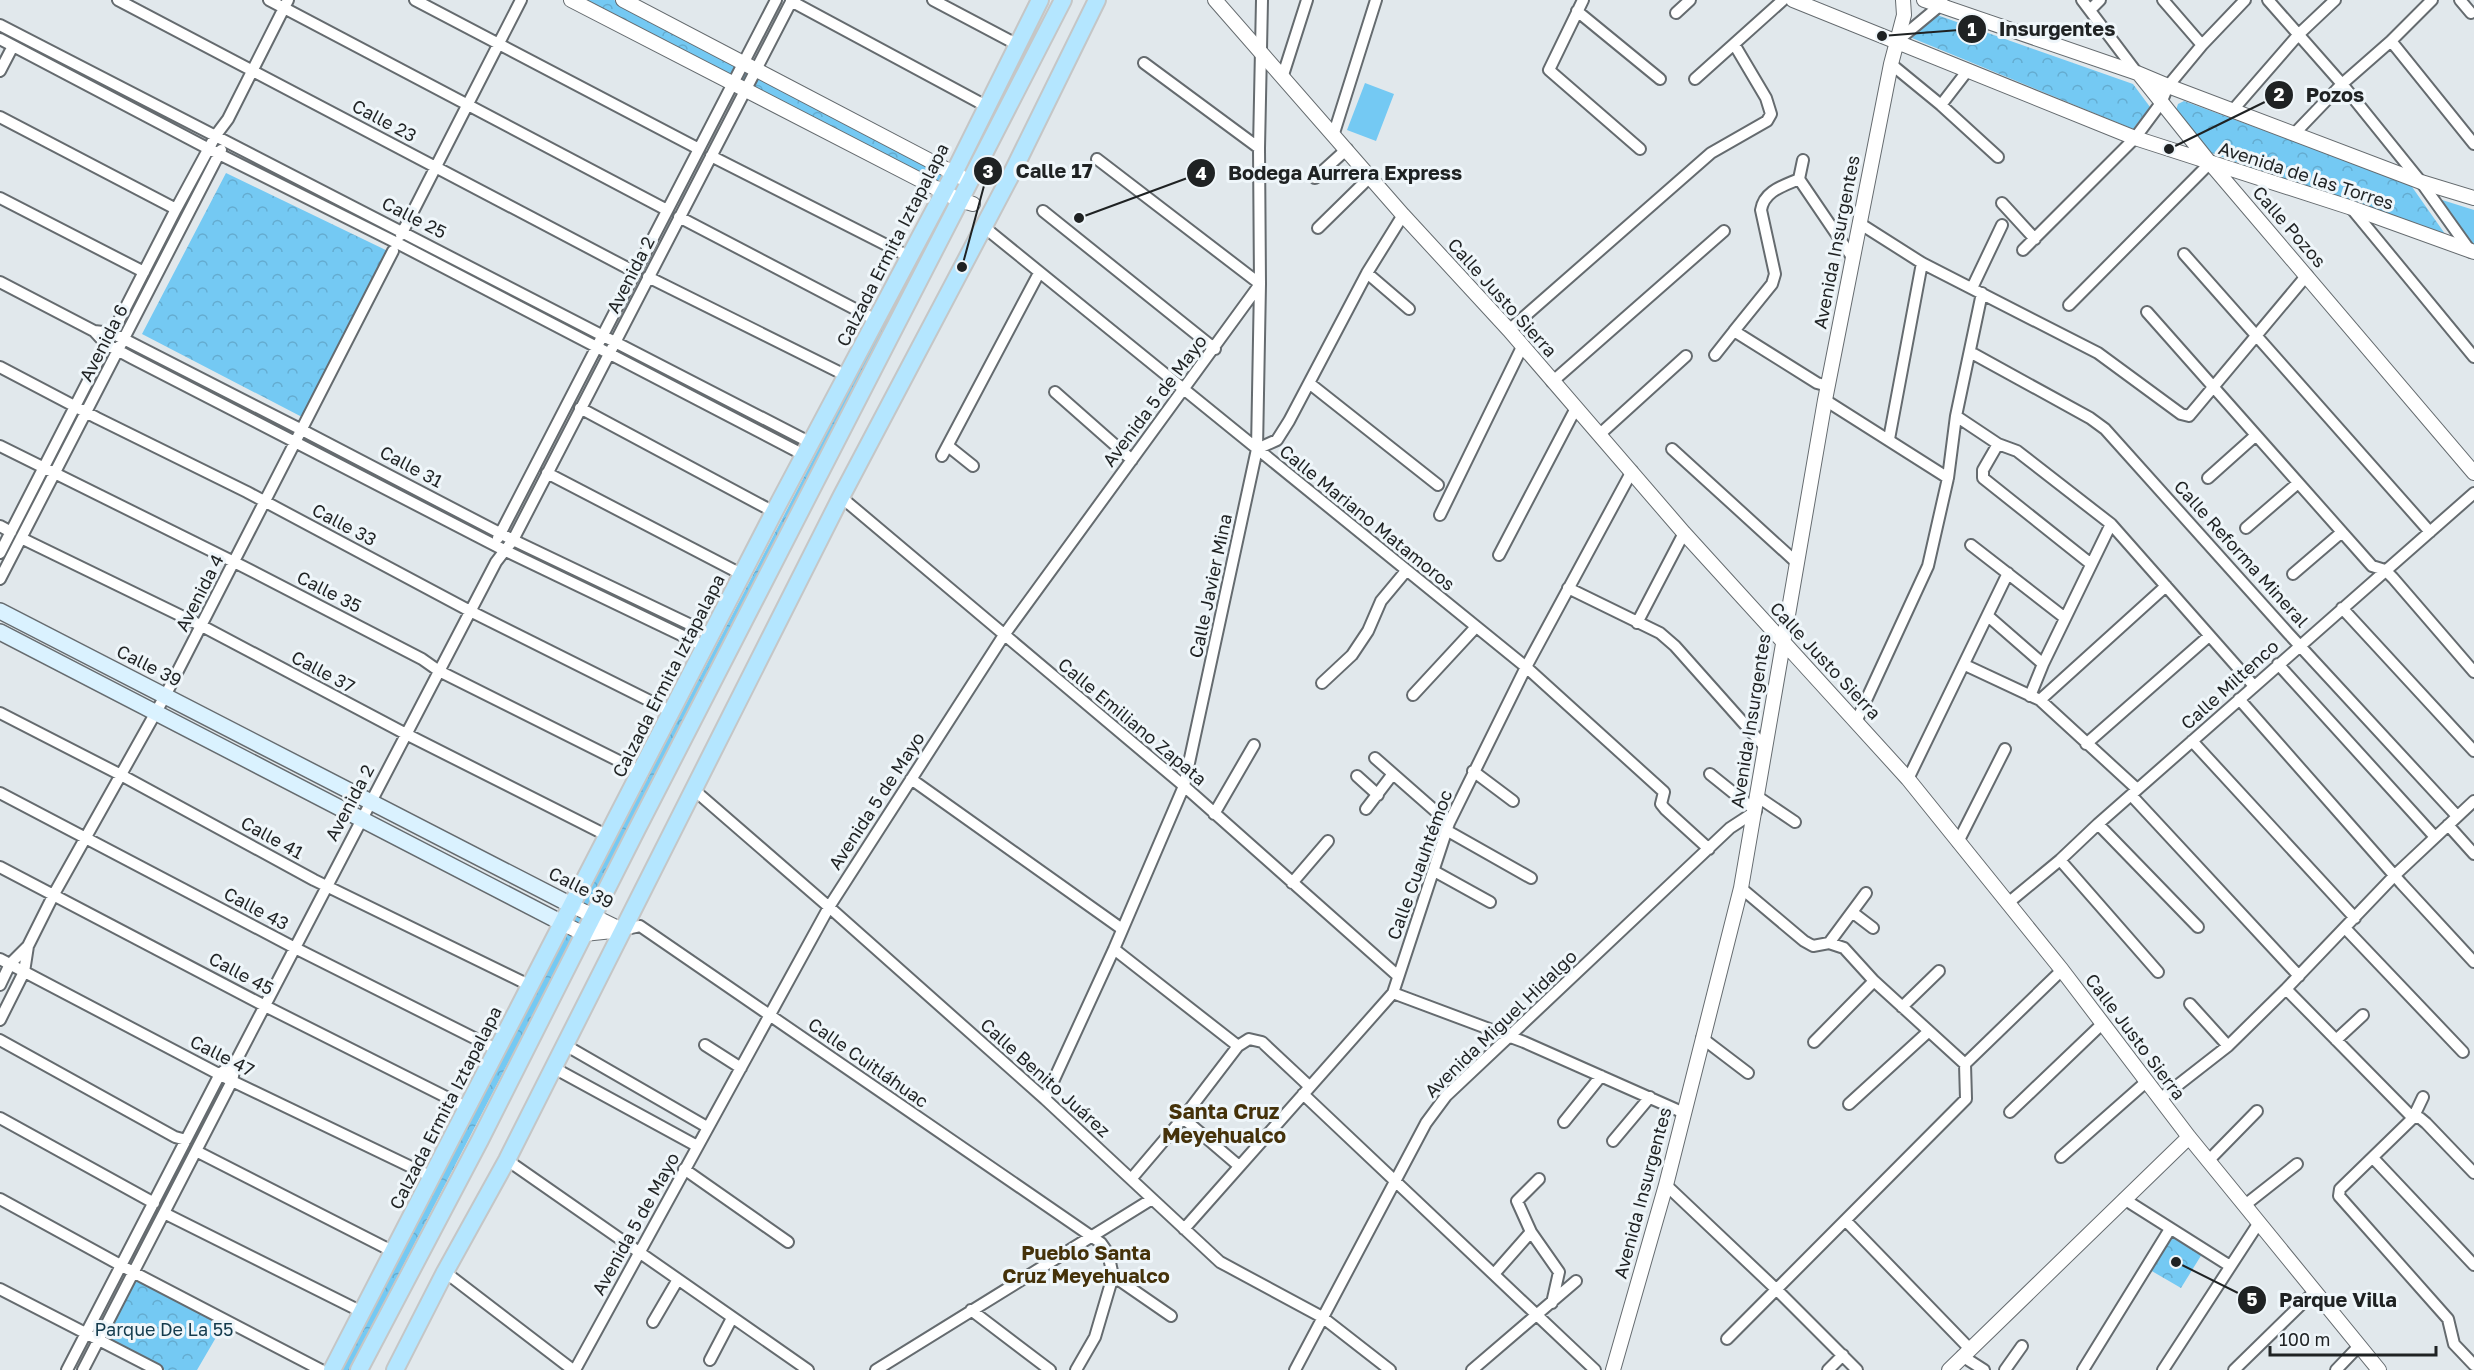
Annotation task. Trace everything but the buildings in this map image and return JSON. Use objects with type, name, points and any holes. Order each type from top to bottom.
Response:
[{"type":"main road","name":"Calzada Ermita Iztapalapa","points":[[359,1370],[966,202],[961,177],[986,106],[1040,0]]},
{"type":"main road","name":"Calzada Ermita Iztapalapa","points":[[332,1370],[564,924],[774,512],[944,192],[961,177],[1063,0]]},
{"type":"main road","points":[[395,1370],[566,1045],[841,497],[984,227],[1097,0]]},
{"type":"main road","name":"Calle 39","points":[[0,611],[573,906]]},
{"type":"main road","points":[[0,632],[564,924]]},
{"type":"street","name":"Calle 23","points":[[118,0],[635,272]]},
{"type":"street","points":[[269,0],[286,4],[467,105],[667,210]]},
{"type":"street","points":[[415,0],[699,149]]},
{"type":"street","name":"Avenida 4","points":[[0,1020],[24,972],[28,946],[54,894],[202,626],[521,0]]},
{"type":"street","points":[[571,0],[966,202],[984,227]]},
{"type":"street","points":[[623,0],[961,177]]},
{"type":"street","name":"Avenida 2","points":[[496,562],[495,545],[500,533],[776,0]]},
{"type":"street","points":[[792,0],[986,106]]},
{"type":"street","name":"Avenida 2","points":[[83,1370],[232,1081],[236,1061],[360,819],[496,562],[513,540],[792,0]]},
{"type":"street","points":[[933,0],[1017,45]]},
{"type":"street","name":"Calle Justo Sierra","points":[[1215,0],[1334,133],[1403,215],[1509,330],[1684,532],[1908,779],[2062,970],[2146,1082],[2258,1224],[2379,1370]]},
{"type":"street","name":"Calle Javier Mina","points":[[1045,1099],[1114,949],[1184,786],[1257,450],[1262,0]]},
{"type":"street","points":[[1283,75],[1307,0]]},
{"type":"street","points":[[1334,133],[1376,0]]},
{"type":"street","points":[[1583,0],[1549,70],[1640,148]]},
{"type":"street","points":[[1676,13],[1690,0]]},
{"type":"street","points":[[1695,79],[1783,0]]},
{"type":"street","name":"Avenida de las Torres","points":[[1793,0],[2135,138],[2352,208],[2472,252]]},
{"type":"street","name":"Avenida Insurgentes","points":[[1613,1370],[1666,1185],[1741,888],[1825,400],[1891,64],[1904,15],[1903,0]]},
{"type":"street","name":"Avenida de las Torres","points":[[1924,0],[1942,3],[2137,73],[2421,182],[2474,198]]},
{"type":"street","name":"Calle Pozos","points":[[2082,0],[2137,73],[2210,163],[2474,473]]},
{"type":"street","points":[[2090,10],[2100,0]]},
{"type":"street","points":[[2163,0],[2202,45]]},
{"type":"street","points":[[2023,250],[2135,138],[2161,103],[2168,86],[2244,0]]},
{"type":"street","points":[[2268,0],[2342,84],[2421,182],[2472,252]]},
{"type":"street","points":[[2232,111],[2299,34],[2335,0]]},
{"type":"street","points":[[2294,134],[2342,84],[2391,41],[2432,0]]},
{"type":"street","points":[[2460,0],[2471,13]]},
{"type":"street","points":[[1896,42],[1942,3]]},
{"type":"street","name":"Avenida 6","points":[[0,553],[16,535],[55,475],[121,346],[228,119],[286,4]]},
{"type":"street","points":[[1577,11],[1660,79]]},
{"type":"street","name":"Calle 25","points":[[0,25],[603,334],[808,449]]},
{"type":"street","name":"Calle 25","points":[[0,39],[395,247],[609,354],[808,449]]},
{"type":"street","points":[[2391,41],[2474,144]]},
{"type":"street","points":[[1509,330],[1711,153],[1767,121],[1771,114],[1766,98],[1734,44]]},
{"type":"street","points":[[0,71],[13,46]]},
{"type":"street","points":[[1144,63],[1259,148]]},
{"type":"street","points":[[1891,64],[1998,156]]},
{"type":"street","points":[[1941,105],[1968,70]]},
{"type":"street","points":[[0,117],[176,210]]},
{"type":"street","points":[[1315,178],[1347,149]]},
{"type":"street","name":"Avenida 6","points":[[0,579],[44,468],[109,338],[176,210],[214,151]]},
{"type":"street","points":[[711,156],[910,257]]},
{"type":"street","points":[[1098,159],[1260,284]]},
{"type":"street","points":[[1803,160],[1799,179],[1852,256]]},
{"type":"street","points":[[2069,305],[2210,163]]},
{"type":"street","points":[[1318,228],[1371,176]]},
{"type":"street","points":[[1715,355],[1772,284],[1775,274],[1761,210],[1762,201],[1768,194],[1799,179]]},
{"type":"street","points":[[0,198],[144,272]]},
{"type":"street","points":[[2002,203],[2035,239]]},
{"type":"street","points":[[2352,208],[2474,357]]},
{"type":"street","points":[[1043,211],[1215,349]]},
{"type":"street","points":[[1257,450],[1277,440],[1366,273],[1403,215]]},
{"type":"street","points":[[679,217],[876,320]]},
{"type":"street","points":[[1859,223],[1922,263],[2098,353],[2181,414],[2189,416],[2307,275]]},
{"type":"street","points":[[1856,722],[1928,566],[1948,478],[1956,416],[1970,352],[1977,290],[2002,225]]},
{"type":"street","name":"Calle Mariano Matamoros","points":[[984,227],[1475,628],[1526,667],[1664,792],[1661,804],[1709,849]]},
{"type":"street","points":[[1552,382],[1724,231]]},
{"type":"street","points":[[2184,254],[2430,532]]},
{"type":"street","points":[[1889,439],[1922,263]]},
{"type":"street","points":[[942,456],[1039,273]]},
{"type":"street","points":[[1366,273],[1409,309]]},
{"type":"street","points":[[648,277],[847,376]]},
{"type":"street","name":"Calle 31","points":[[0,282],[495,545],[709,641]]},
{"type":"street","name":"Avenida 5 de Mayo","points":[[574,1370],[829,907],[1004,635],[1215,349],[1260,284]]},
{"type":"street","points":[[2147,312],[2372,566],[2385,570],[2474,672]]},
{"type":"street","points":[[1734,331],[1816,383],[1828,386]]},
{"type":"street","name":"Calle 31","points":[[121,346],[302,430],[709,641]]},
{"type":"street","points":[[1440,515],[1522,347]]},
{"type":"street","name":"Calle Reforma Mineral","points":[[1970,352],[2090,418],[2105,429],[2457,816]]},
{"type":"street","points":[[1600,434],[1686,356]]},
{"type":"street","name":"Calle 33","points":[[0,367],[266,502],[470,611],[672,712]]},
{"type":"street","points":[[1309,383],[1438,485]]},
{"type":"street","points":[[1055,392],[1132,460]]},
{"type":"street","points":[[1825,400],[1948,478]]},
{"type":"street","points":[[580,408],[774,512]]},
{"type":"street","points":[[1499,555],[1576,408]]},
{"type":"street","points":[[1956,416],[1998,444],[2017,451],[2111,524],[2254,686]]},
{"type":"street","points":[[2208,478],[2255,436]]},
{"type":"street","points":[[1998,444],[1983,470],[1983,478],[2091,564]]},
{"type":"street","name":"Calle 35","points":[[0,446],[235,562],[422,659],[439,671],[641,772]]},
{"type":"street","points":[[948,446],[973,466]]},
{"type":"street","points":[[1672,449],[1796,562]]},
{"type":"street","name":"Calle Cuauhtémoc","points":[[1184,1228],[1394,993],[1448,826],[1473,771],[1526,667],[1632,471]]},
{"type":"street","points":[[547,472],[743,574]]},
{"type":"street","points":[[2246,528],[2298,483]]},
{"type":"street","name":"Calle Miltenco","points":[[2008,903],[2060,860],[2278,664],[2474,493]]},
{"type":"street","name":"Calle Emiliano Zapata","points":[[841,497],[1184,786],[1398,976]]},
{"type":"street","points":[[2035,698],[2043,664],[2111,524]]},
{"type":"street","name":"Calle 37","points":[[0,526],[202,626],[406,734],[609,836]]},
{"type":"street","points":[[1637,623],[1684,532]]},
{"type":"street","points":[[2293,574],[2342,532]]},
{"type":"street","points":[[1971,544],[2065,618]]},
{"type":"street","points":[[1322,683],[1352,655],[1368,631],[1381,601],[1406,571]]},
{"type":"street","points":[[1908,779],[2008,573]]},
{"type":"street","points":[[2035,698],[2166,586]]},
{"type":"street","points":[[1568,588],[1660,633],[1675,646],[1764,746]]},
{"type":"street","points":[[2342,608],[2474,751]]},
{"type":"street","points":[[1988,616],[2043,664]]},
{"type":"street","points":[[1413,695],[1475,628]]},
{"type":"street","points":[[2086,744],[2208,636]]},
{"type":"street","points":[[2278,664],[2435,837]]},
{"type":"street","points":[[1965,665],[2035,698],[2086,744],[2134,792],[2299,976]]},
{"type":"street","points":[[2239,699],[2474,962]]},
{"type":"street","name":"Calle 41","points":[[0,713],[121,775],[326,886],[531,986]]},
{"type":"street","points":[[2192,741],[2355,918]]},
{"type":"street","points":[[1214,814],[1254,745]]},
{"type":"street","points":[[1958,842],[2005,749]]},
{"type":"street","points":[[1375,758],[1448,826],[1531,878]]},
{"type":"street","points":[[1473,771],[1513,801]]},
{"type":"street","points":[[1710,774],[1757,804],[1795,822]]},
{"type":"street","points":[[1366,809],[1392,775]]},
{"type":"street","points":[[1357,777],[1378,795]]},
{"type":"street","points":[[911,779],[1122,929]]},
{"type":"street","name":"Calle Benito Juárez","points":[[693,789],[1045,1099],[1220,1262],[1340,1328],[1390,1370]]},
{"type":"street","name":"Calle 43","points":[[0,794],[295,948],[498,1050]]},
{"type":"street","points":[[2160,1099],[2228,1046],[2299,976],[2395,875],[2474,801]]},
{"type":"street","name":"Avenida Miguel Hidalgo","points":[[1294,1370],[1426,1123],[1446,1096],[1757,804]]},
{"type":"street","points":[[2098,824],[2198,927]]},
{"type":"street","points":[[2448,825],[2474,854]]},
{"type":"street","points":[[1292,883],[1328,841]]},
{"type":"street","points":[[2060,860],[2158,972]]},
{"type":"street","name":"Calle 45","points":[[0,867],[265,1006],[468,1108]]},
{"type":"street","points":[[1434,871],[1490,902]]},
{"type":"street","points":[[1728,1339],[1966,1099],[1965,1064],[1874,981],[1844,948],[1829,943],[1813,946],[1804,941],[1741,888]]},
{"type":"street","points":[[1829,943],[1866,893]]},
{"type":"street","name":"Calle 39","points":[[573,906],[622,930]]},
{"type":"street","points":[[1852,912],[1873,928]]},
{"type":"street","points":[[564,924],[584,934]]},
{"type":"street","name":"Calle Cuitláhuac","points":[[622,930],[640,926],[1101,1243],[1108,1253],[1113,1276]]},
{"type":"street","points":[[2345,928],[2463,1052]]},
{"type":"street","name":"Calle 39","points":[[584,934],[622,930]]},
{"type":"street","name":"Avenida 4","points":[[0,985],[10,964],[28,946]]},
{"type":"street","points":[[1114,949],[1238,1046]]},
{"type":"street","name":"Calle 47","points":[[0,959],[232,1081],[432,1177]]},
{"type":"street","points":[[1965,1064],[2062,970]]},
{"type":"street","points":[[1902,1007],[1939,971]]},
{"type":"street","points":[[1814,1042],[1874,981]]},
{"type":"street","points":[[2286,989],[2413,1118],[2420,1118],[2427,1123],[2474,1173]]},
{"type":"street","points":[[1394,993],[1509,1036],[1684,1113]]},
{"type":"street","points":[[2190,1004],[2228,1046]]},
{"type":"street","points":[[2336,1040],[2363,1015]]},
{"type":"street","points":[[2010,1112],[2102,1023]]},
{"type":"street","points":[[1849,1104],[1929,1031]]},
{"type":"street","points":[[1702,1038],[1748,1073]]},
{"type":"street","points":[[1132,1178],[1183,1118],[1238,1046],[1249,1039],[1262,1042],[1306,1090],[1396,1180],[1595,1370]]},
{"type":"street","points":[[0,1040],[175,1137],[186,1140]]},
{"type":"street","points":[[566,1045],[707,1127]]},
{"type":"street","points":[[705,1046],[741,1068]]},
{"type":"street","name":"Avenida 2","points":[[67,1370],[220,1074],[236,1061]]},
{"type":"street","points":[[554,1068],[697,1146]]},
{"type":"street","points":[[1564,1122],[1601,1076]]},
{"type":"street","points":[[2061,1157],[2146,1082]]},
{"type":"street","points":[[1613,1141],[1650,1097]]},
{"type":"street","points":[[2423,1097],[2413,1118],[2340,1189],[2338,1196],[2448,1319],[2454,1344],[2474,1365]]},
{"type":"street","points":[[2209,1160],[2257,1111]]},
{"type":"street","points":[[0,1118],[154,1203]]},
{"type":"street","points":[[1183,1118],[1239,1166]]},
{"type":"street","points":[[1949,1370],[2189,1137]]},
{"type":"street","points":[[196,1150],[394,1252]]},
{"type":"street","points":[[2373,1158],[2474,1265]]},
{"type":"street","points":[[507,1160],[677,1281],[808,1370]]},
{"type":"street","points":[[2245,1205],[2297,1164]]},
{"type":"street","points":[[684,1169],[788,1242]]},
{"type":"street","points":[[1539,1179],[1517,1201],[1531,1232],[1559,1272],[1552,1303]]},
{"type":"street","points":[[1666,1185],[1777,1290],[1857,1370]]},
{"type":"street","points":[[2124,1198],[2230,1266]]},
{"type":"street","points":[[0,1199],[121,1266],[321,1370]]},
{"type":"street","points":[[876,1370],[1152,1199]]},
{"type":"street","points":[[164,1213],[362,1312]]},
{"type":"street","points":[[1846,1221],[1984,1370]]},
{"type":"street","points":[[2163,1370],[2258,1224]]},
{"type":"street","points":[[2083,1370],[2170,1229]]},
{"type":"street","points":[[1494,1274],[1531,1232]]},
{"type":"street","points":[[445,1272],[574,1370]]},
{"type":"street","points":[[1077,1370],[1095,1337],[1113,1276],[1171,1316]]},
{"type":"street","points":[[653,1322],[677,1281]]},
{"type":"street","points":[[1472,1370],[1576,1281]]},
{"type":"street","points":[[0,1289],[157,1370]]},
{"type":"street","points":[[2234,1370],[2313,1292]]},
{"type":"street","points":[[971,1310],[1050,1370]]},
{"type":"street","points":[[710,1360],[732,1318]]},
{"type":"street","points":[[2005,1370],[2022,1346]]},
{"type":"street","points":[[2336,1370],[2359,1346]]},
{"type":"street","points":[[1828,1370],[1843,1355]]},
{"type":"green space","points":[[587,0],[614,0],[943,173],[938,184]]},
{"type":"green space","points":[[1937,15],[2133,84],[2150,107],[2133,129],[1912,38]]},
{"type":"green space","points":[[1365,83],[1394,94],[1376,141],[1347,130]]},
{"type":"green space","points":[[2184,101],[2410,184],[2450,241],[2209,152],[2176,110],[2178,104]]},
{"type":"green space","points":[[226,173],[394,254],[302,417],[142,334]]},
{"type":"green space","points":[[2439,199],[2474,210],[2474,248]]},
{"type":"green space","points":[[941,213],[946,218],[349,1370],[340,1370]]},
{"type":"green space","points":[[2174,1236],[2202,1254],[2181,1288],[2150,1270]]},
{"type":"green space","name":"Parque De La 55","points":[[135,1276],[225,1322],[197,1370],[165,1370],[103,1338]]},
{"type":"place","name":"Insurgentes","points":[[1882,36]]},
{"type":"place","name":"Pozos","points":[[2169,149]]},
{"type":"place","name":"Bodega Aurrera Express","points":[[1079,218]]},
{"type":"place","name":"Calle 17","points":[[962,267]]},
{"type":"place","name":"Parque Villa","points":[[2176,1262]]},
{"type":"district","name":"Santa Cruz Meyehualco","points":[[1224,1124]]},
{"type":"district","name":"Pueblo Santa Cruz Meyehualco","points":[[1086,1264]]}]
